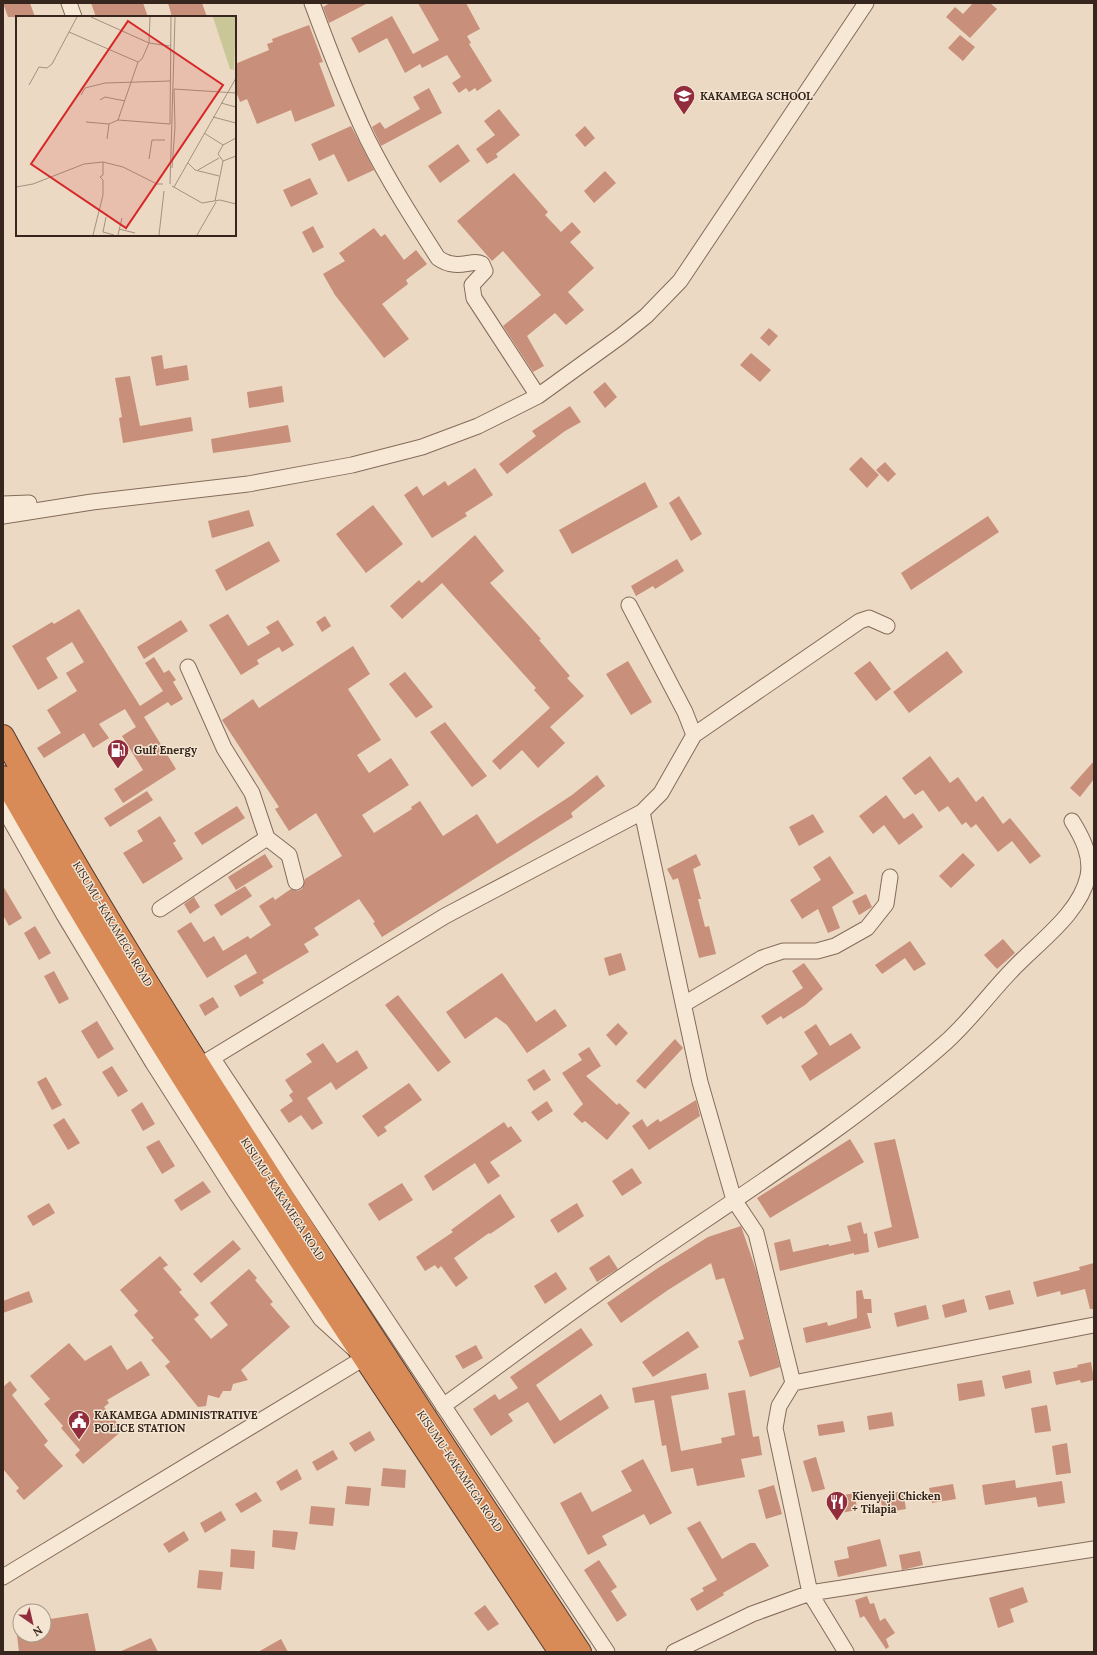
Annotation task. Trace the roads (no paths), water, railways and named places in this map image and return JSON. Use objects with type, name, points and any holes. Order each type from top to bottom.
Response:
[{"type":"highway","name":"KISUMU-KAKAMEGA ROAD","points":[[3,736],[39,801],[206,1063],[378,1347],[580,1652]]},
{"type":"highway","name":"KISUMU-KAKAMEGA ROAD","points":[[3,777],[76,904],[183,1076],[364,1358],[560,1652]]},
{"type":"street","points":[[68,3],[74,16]]},
{"type":"street","points":[[312,3],[333,62],[365,132],[406,208],[438,258],[446,264],[454,266],[478,262],[482,264],[485,271],[472,285],[474,298],[538,396]]},
{"type":"street","points":[[3,516],[92,502],[248,484],[352,465],[422,447],[478,426],[538,396],[646,316],[680,281],[866,3]]},
{"type":"street","points":[[3,504],[92,502]]},
{"type":"street","points":[[629,605],[684,712],[694,735]]},
{"type":"street","points":[[607,1652],[443,1406],[206,1063],[446,916],[642,812],[661,793],[694,735],[860,621],[869,618],[887,626]]},
{"type":"street","points":[[188,667],[224,748],[252,793],[266,838],[289,855],[296,882]]},
{"type":"street","points":[[3,807],[64,914],[153,1063],[234,1190],[321,1319],[364,1358],[3,1577]]},
{"type":"street","points":[[642,812],[700,1082],[734,1200],[756,1233],[793,1382],[779,1406],[775,1428],[810,1593],[846,1652]]},
{"type":"street","points":[[443,1406],[629,1271],[864,1109],[916,1067],[967,1022],[1014,967],[1053,932],[1064,919],[1082,892],[1088,876],[1086,849],[1072,821]]},
{"type":"street","points":[[160,909],[266,838]]},
{"type":"street","points":[[684,1004],[762,958],[783,950],[817,951],[835,946],[867,928],[886,904],[890,876]]},
{"type":"street","points":[[793,1382],[1094,1324]]},
{"type":"street","points":[[674,1652],[752,1614],[810,1593],[1094,1549]]},
{"type":"place","name":"KAKAMEGA SCHOOL","points":[[684,116]]},
{"type":"place","name":"Gulf Energy","points":[[118,770]]},
{"type":"place","name":"KAKAMEGA ADMINISTRATIVE POLICE STATION","points":[[79,1440]]},
{"type":"place","name":"Kienyeji Chicken + Tilapia","points":[[837,1522]]}]
